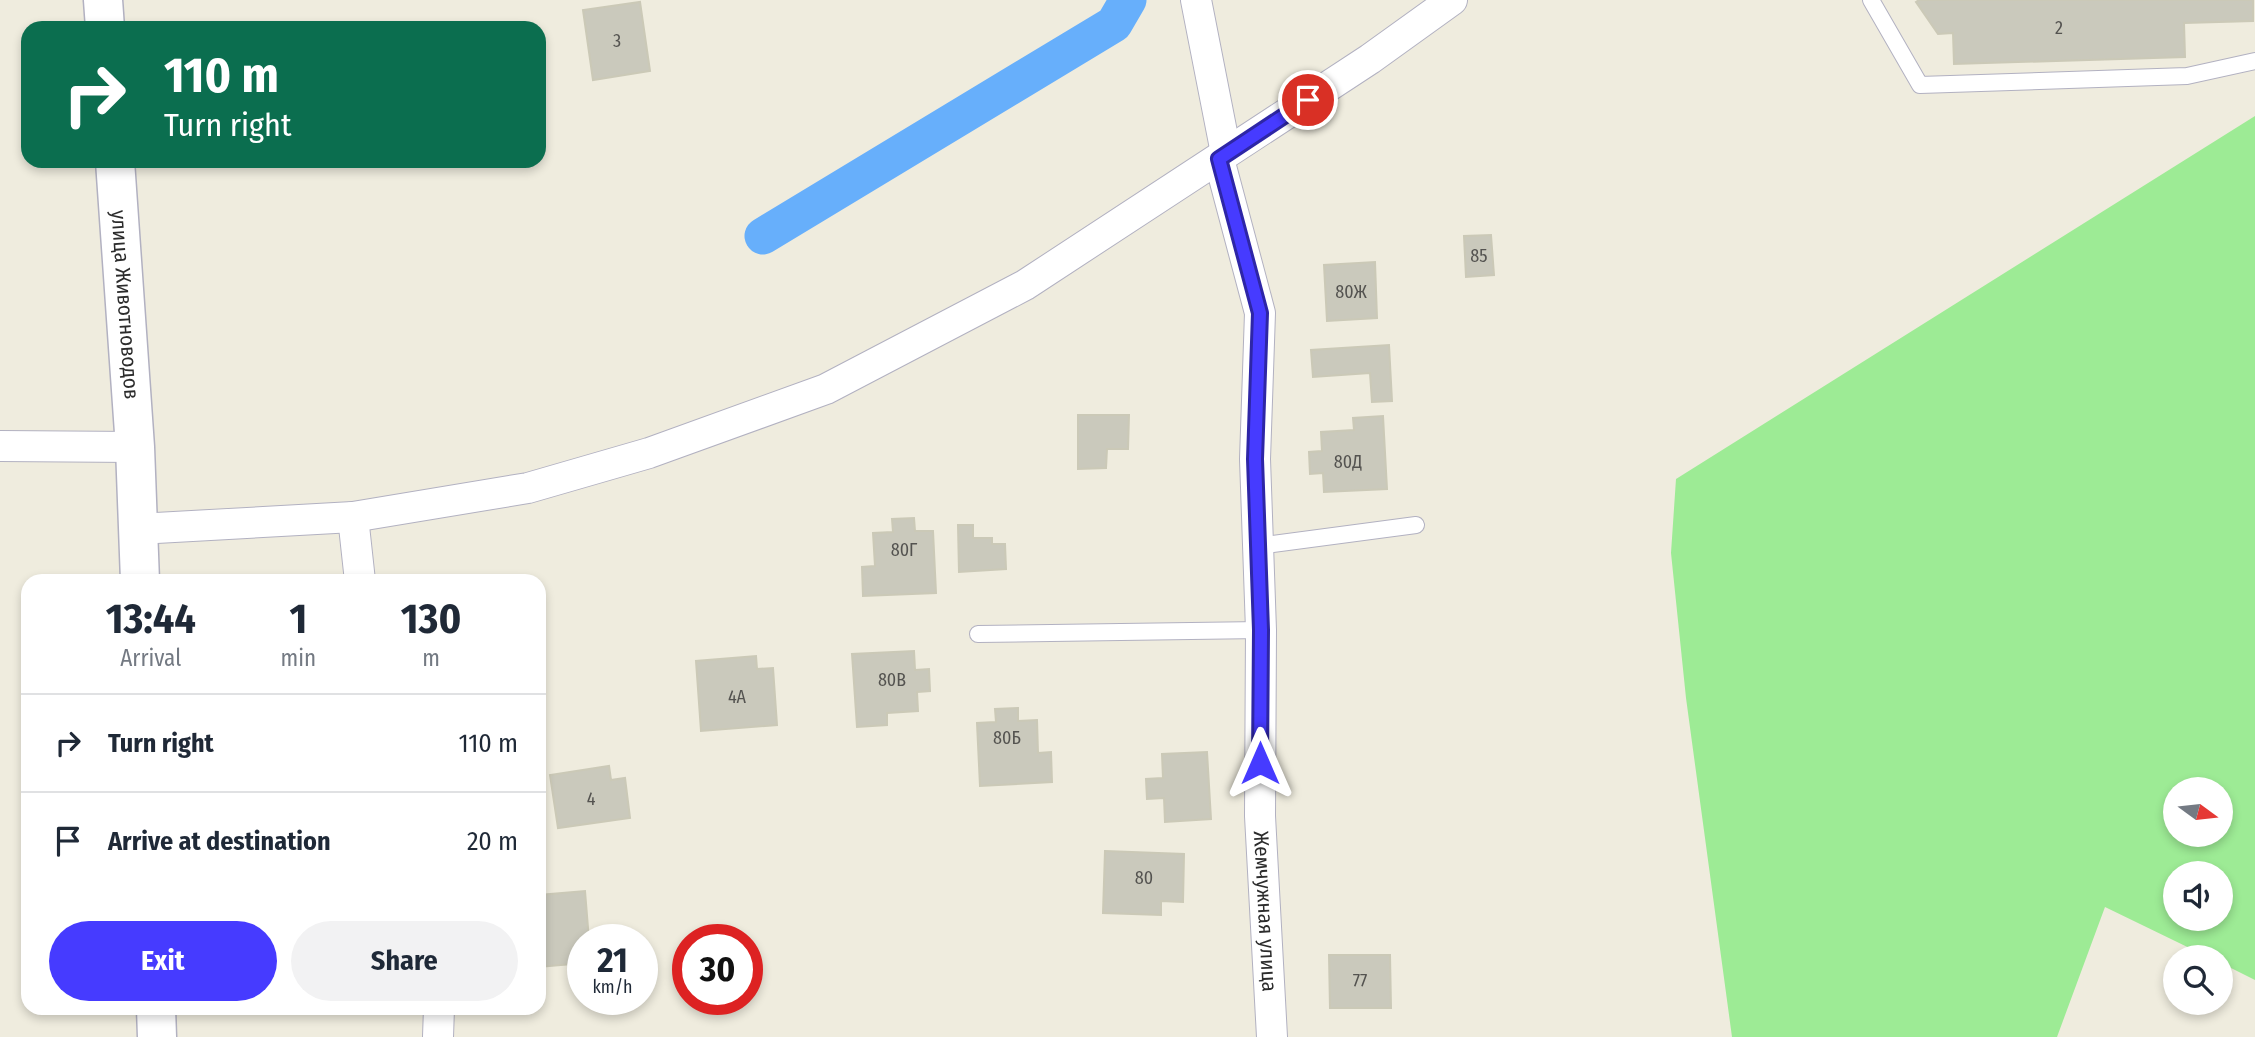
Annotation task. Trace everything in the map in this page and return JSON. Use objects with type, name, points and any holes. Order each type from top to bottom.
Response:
[{"type":"main road","points":[[103,0],[104,21]]},
{"type":"main road","name":"улица Животноводов","points":[[115,168],[135,447],[140,574]]},
{"type":"main road","points":[[156,1015],[157,1037]]},
{"type":"street","name":"Жемчужная улица","points":[[1196,0],[1223,156],[1260,313],[1255,459],[1261,630],[1260,816],[1272,1037]]},
{"type":"street","points":[[138,529],[353,517],[528,488],[649,453],[827,389],[1025,285],[1370,60],[1452,0]]},
{"type":"street","points":[[0,446],[135,447]]},
{"type":"street","points":[[353,517],[359,574]]},
{"type":"street","points":[[438,1037],[439,1015]]},
{"type":"lane","points":[[1871,0],[1920,85],[2187,76],[2255,61]]},
{"type":"lane","points":[[1258,546],[1416,525]]},
{"type":"lane","points":[[978,635],[1261,630]]},
{"type":"green space","points":[[2255,116],[2255,980],[2233,969],[2233,945],[2183,945],[2105,907],[2057,1037],[1732,1037],[1686,698],[1671,553],[1676,479]]},
{"type":"building","points":[[2253,0],[2253,21],[2184,23],[2185,57],[1954,64],[1953,33],[1938,34],[1916,2]]},
{"type":"building","points":[[640,2],[650,71],[593,80],[583,10]]},
{"type":"building","points":[[1491,235],[1494,275],[1466,277],[1464,236]]},
{"type":"building","points":[[1375,262],[1377,318],[1327,321],[1324,265]]},
{"type":"building","points":[[1389,345],[1392,401],[1372,402],[1370,373],[1313,377],[1311,350]]},
{"type":"building","points":[[1078,415],[1129,415],[1128,449],[1107,449],[1106,468],[1078,469]]},
{"type":"building","points":[[1383,416],[1387,489],[1324,492],[1323,473],[1310,474],[1309,452],[1322,451],[1321,432],[1354,430],[1353,418]]},
{"type":"building","points":[[914,518],[915,531],[933,531],[936,593],[863,596],[862,567],[875,566],[873,533],[893,532],[892,519]]},
{"type":"building","points":[[958,525],[973,525],[973,538],[992,538],[992,544],[1005,544],[1006,569],[959,572]]},
{"type":"building","points":[[914,651],[915,670],[929,669],[930,691],[917,692],[918,711],[887,713],[887,725],[857,727],[852,654]]},
{"type":"building","points":[[756,656],[757,669],[773,668],[777,725],[701,731],[696,661]]},
{"type":"building","points":[[1018,708],[1018,721],[1037,720],[1038,753],[1051,752],[1052,782],[980,786],[977,723],[996,722],[995,709]]},
{"type":"building","points":[[1207,752],[1211,819],[1165,822],[1164,798],[1147,799],[1146,779],[1163,778],[1162,754]]},
{"type":"building","points":[[609,766],[611,780],[625,778],[630,818],[558,828],[550,775]]},
{"type":"building","points":[[1105,851],[1184,854],[1183,902],[1161,901],[1161,915],[1103,913]]},
{"type":"building","points":[[585,891],[588,924],[567,924],[567,964],[546,966],[546,894]]},
{"type":"building","points":[[1329,955],[1390,955],[1391,1008],[1330,1008]]},
{"type":"waterway","points":[[763,236],[1114,24],[1128,0]]},
{"type":"route","points":[[1260,763],[1261,630],[1255,459],[1260,313],[1219,159],[1308,100]]}]
